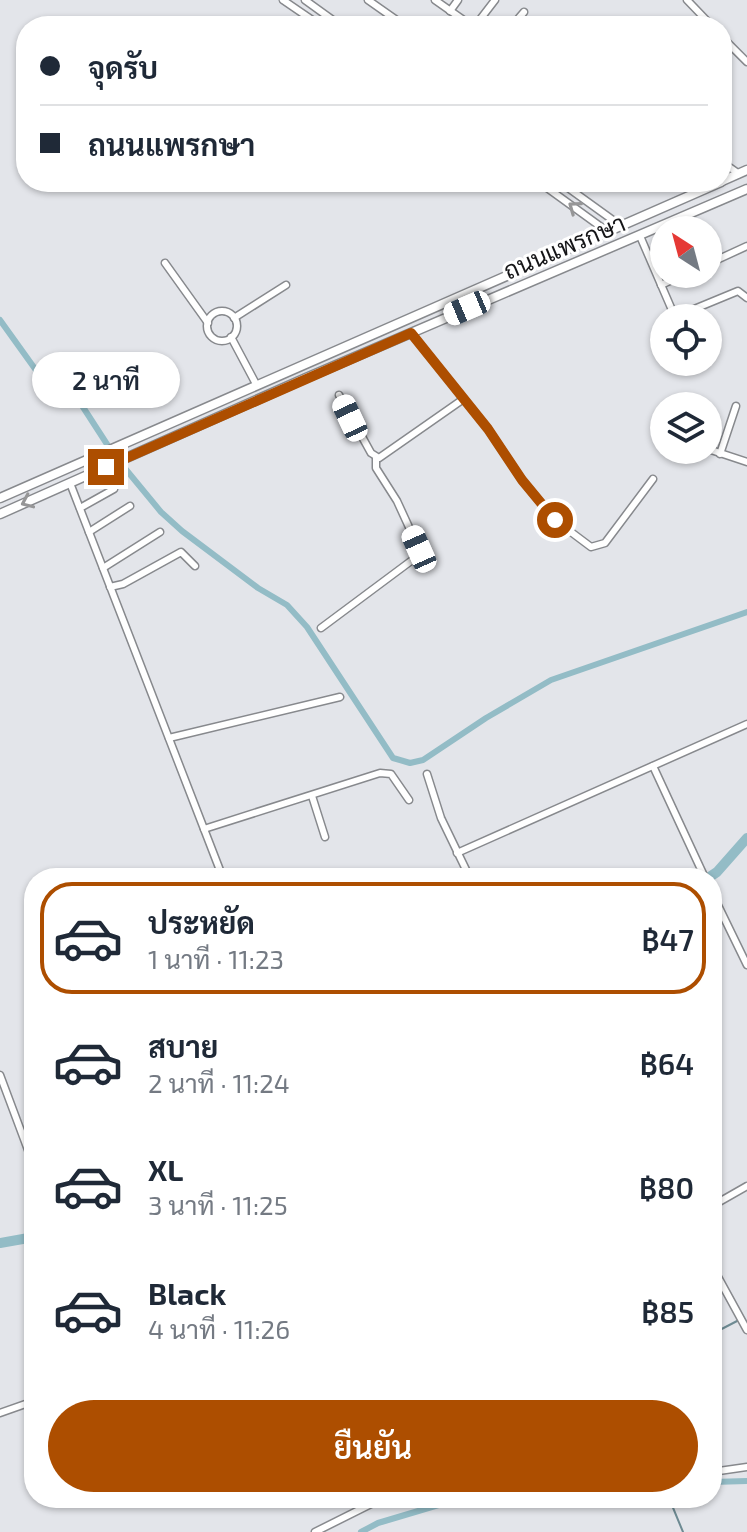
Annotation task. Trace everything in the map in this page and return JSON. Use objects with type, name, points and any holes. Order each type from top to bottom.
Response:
[{"type":"main road","name":"ถนนแพรกษา","points":[[0,514],[747,189]]},
{"type":"main road","name":"ถนนแพรกษา","points":[[0,498],[698,192]]},
{"type":"main road","points":[[531,263],[538,279]]},
{"type":"street","points":[[283,0],[306,16]]},
{"type":"street","points":[[305,0],[327,16]]},
{"type":"street","points":[[368,0],[391,16]]},
{"type":"street","points":[[435,0],[458,16]]},
{"type":"street","points":[[450,11],[458,0]]},
{"type":"street","points":[[482,16],[495,0]]},
{"type":"street","points":[[687,0],[702,16]]},
{"type":"street","points":[[521,16],[524,12]]},
{"type":"street","points":[[732,47],[747,62]]},
{"type":"street","points":[[553,192],[608,232]]},
{"type":"street","points":[[574,192],[621,226]]},
{"type":"street","points":[[640,236],[650,259]]},
{"type":"street","points":[[722,258],[747,246]]},
{"type":"street","points":[[165,263],[208,323]]},
{"type":"street","points":[[234,318],[286,285]]},
{"type":"street","points":[[662,288],[675,317],[747,286]]},
{"type":"street","points":[[738,291],[747,298]]},
{"type":"street","points":[[219,311],[228,312],[237,328],[231,337],[223,340],[214,338],[208,330],[208,323],[211,316],[219,311]]},
{"type":"street","points":[[411,333],[488,429],[522,480],[555,520],[591,547],[605,543],[653,479]]},
{"type":"street","points":[[231,337],[256,384]]},
{"type":"street","points":[[321,628],[419,555],[397,501],[376,468],[376,458],[339,395]]},
{"type":"street","points":[[376,458],[385,455],[462,400]]},
{"type":"street","points":[[722,448],[736,406]]},
{"type":"street","points":[[722,455],[747,462]]},
{"type":"street","points":[[70,483],[219,868]]},
{"type":"street","points":[[80,508],[114,489]]},
{"type":"street","points":[[89,532],[130,506]]},
{"type":"street","points":[[103,568],[160,532]]},
{"type":"street","points":[[110,587],[123,584],[181,552],[195,566]]},
{"type":"street","points":[[169,738],[340,697]]},
{"type":"street","points":[[457,853],[747,724]]},
{"type":"street","points":[[653,766],[700,868]]},
{"type":"street","points":[[204,829],[387,772],[409,800]]},
{"type":"street","points":[[427,774],[441,818],[465,868]]},
{"type":"street","points":[[312,796],[325,837]]},
{"type":"street","points":[[722,914],[747,965]]},
{"type":"street","points":[[738,945],[747,941]]},
{"type":"street","points":[[0,1075],[24,1139]]},
{"type":"street","points":[[722,1200],[747,1186]]},
{"type":"street","points":[[722,1284],[747,1330]]},
{"type":"street","points":[[0,1413],[24,1405]]},
{"type":"street","points":[[722,1471],[747,1467]]},
{"type":"street","points":[[315,1532],[363,1508]]},
{"type":"waterway","points":[[0,320],[38,373],[81,404],[114,455],[161,512],[258,588],[287,605],[307,627],[393,758],[410,763],[423,760],[551,680],[747,612]]},
{"type":"waterway","points":[[721,868],[747,838]]},
{"type":"waterway","points":[[0,1243],[24,1239]]},
{"type":"waterway","points":[[722,1329],[739,1320]]},
{"type":"waterway","points":[[722,1482],[747,1481]]},
{"type":"waterway","points":[[361,1532],[378,1523],[428,1508]]},
{"type":"waterway","points":[[673,1508],[683,1532]]},
{"type":"route","points":[[106,467],[411,333],[488,429],[522,480],[555,520]]}]
